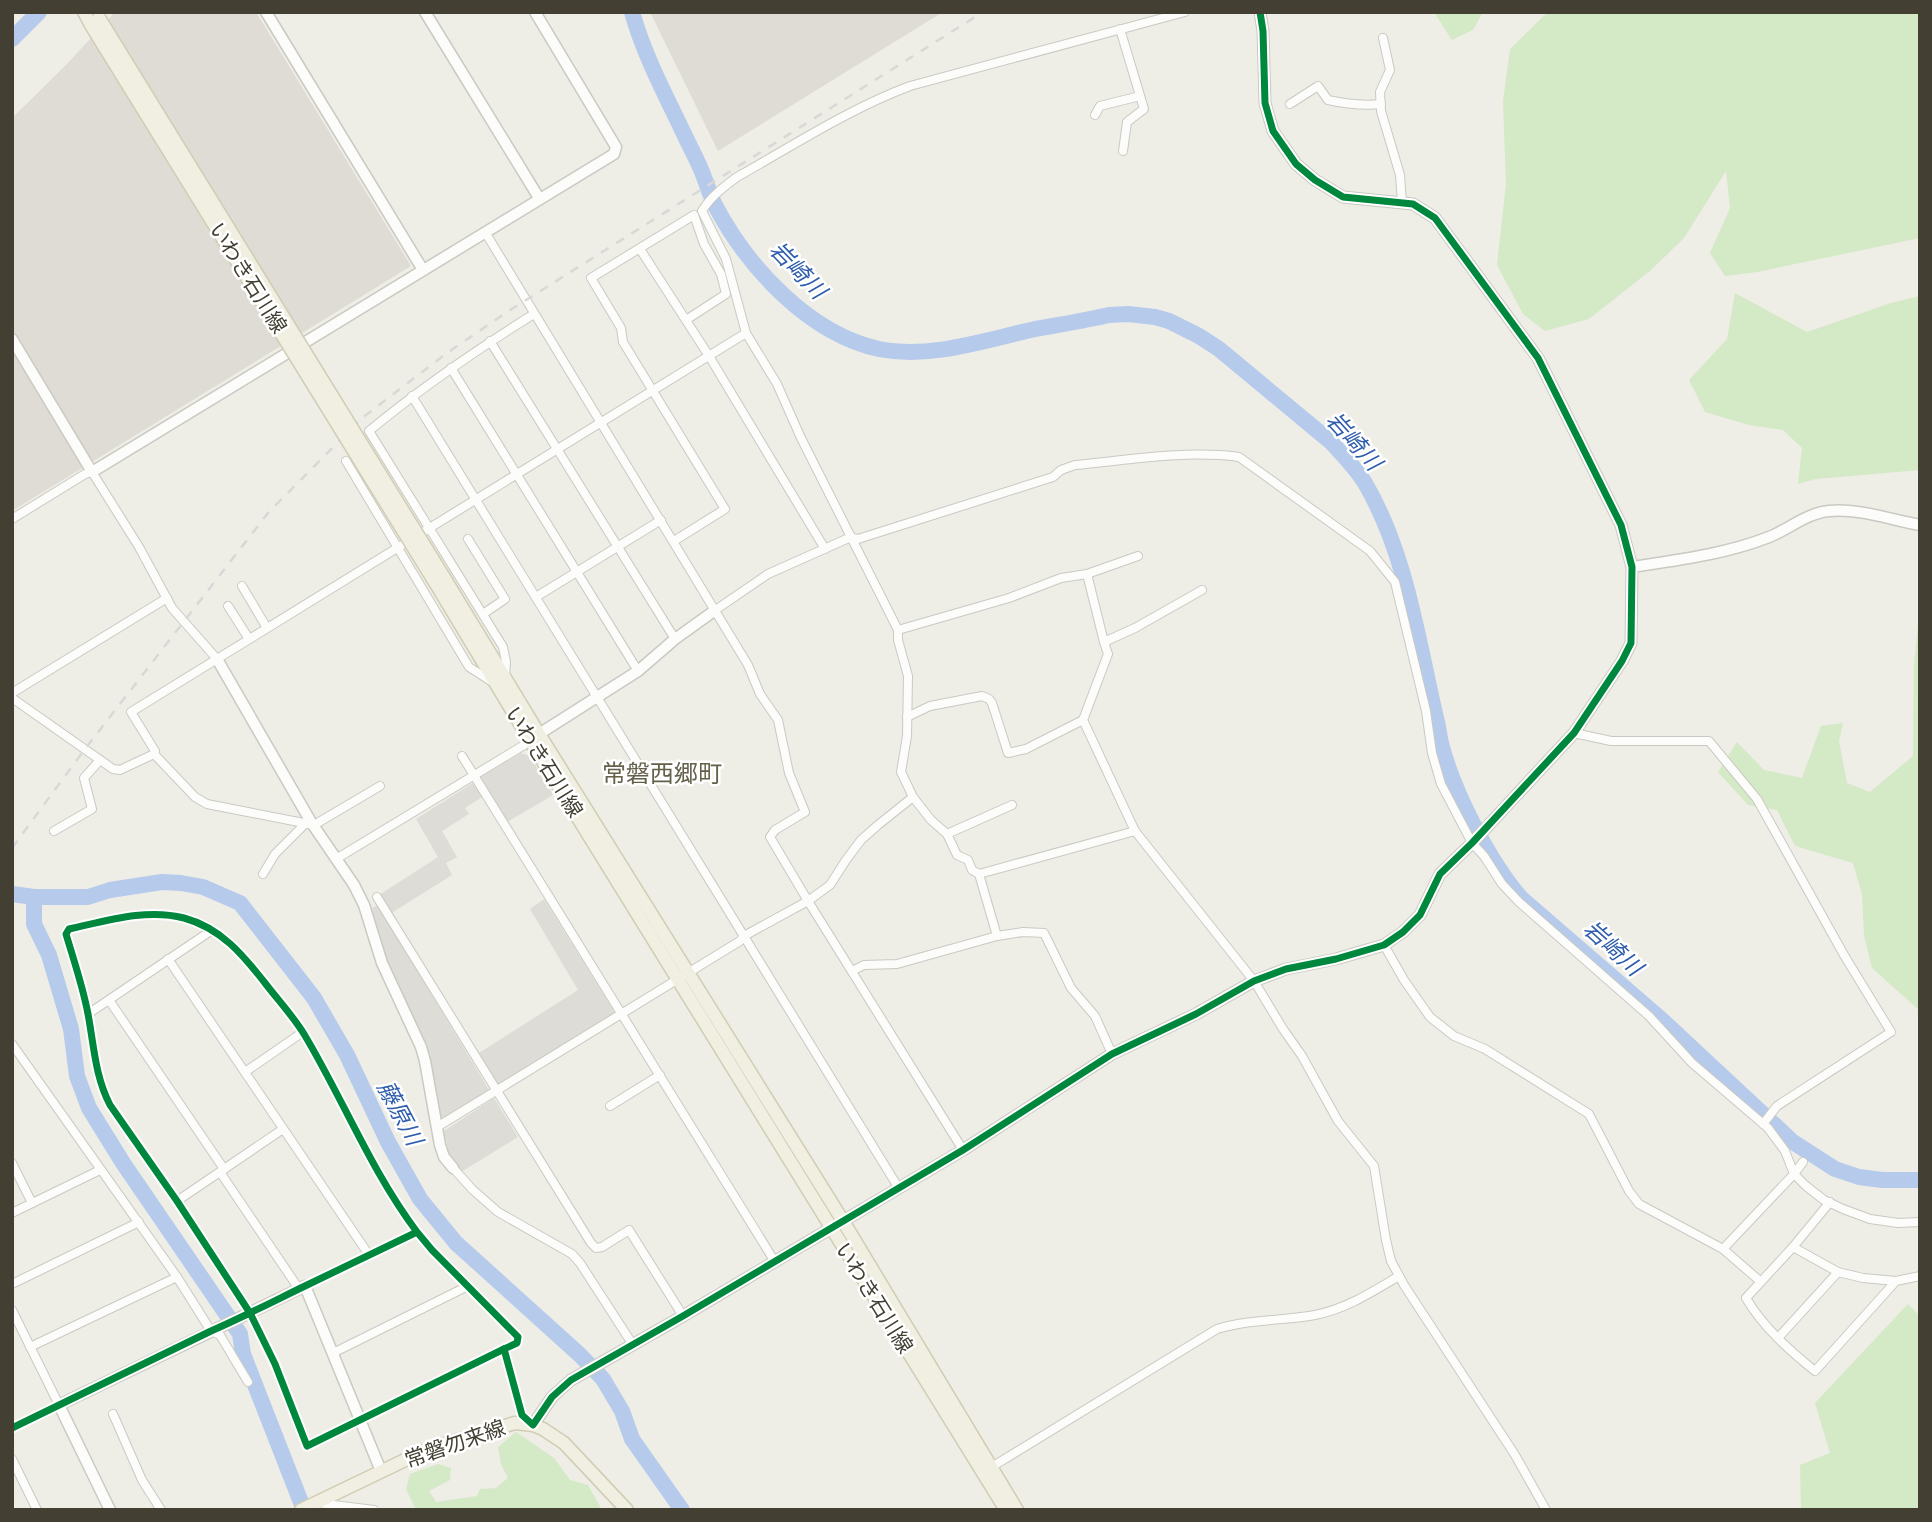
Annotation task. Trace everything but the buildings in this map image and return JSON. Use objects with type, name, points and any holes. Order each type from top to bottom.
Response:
[{"type":"main road","name":"いわき石川線","points":[[91,17],[987,1470],[1017,1510]]},
{"type":"main road","name":"常磐勿来線","points":[[310,1506],[428,1450],[515,1423],[543,1429],[564,1443],[627,1510]]},
{"type":"main road","name":"いわき石川線","points":[[987,1470],[1006,1510]]},
{"type":"street","points":[[266,12],[424,270]]},
{"type":"street","points":[[425,12],[539,198]]},
{"type":"street","points":[[12,519],[614,154],[616,147],[535,12]]},
{"type":"street","points":[[998,936],[979,874],[972,870],[968,860],[957,855],[947,834],[930,820],[913,797],[901,772],[907,736],[908,676],[898,631],[801,438],[777,384],[746,334],[726,259],[702,211],[705,205],[737,177],[852,111],[880,98],[911,86],[1185,12]]},
{"type":"street","points":[[504,1349],[522,1415],[533,1425],[552,1397],[571,1380],[963,1150],[1112,1054],[1196,1014],[1254,981],[1286,969],[1336,959],[1384,945],[1403,932],[1420,915],[1440,874],[1574,733],[1622,661],[1631,643],[1632,567],[1620,525],[1538,358],[1435,218],[1413,204],[1343,197],[1315,180],[1296,164],[1273,131],[1265,103],[1260,12]]},
{"type":"street","points":[[1120,29],[1144,109],[1127,122],[1123,151]]},
{"type":"street","points":[[1383,38],[1390,70],[1380,92],[1381,111],[1400,175],[1402,203]]},
{"type":"street","points":[[1290,103],[1318,86],[1328,100],[1344,104],[1381,104]]},
{"type":"street","points":[[1095,115],[1100,106],[1140,96]]},
{"type":"street","points":[[674,541],[725,509],[623,342],[621,328],[591,278],[694,215],[704,244],[722,274],[726,294],[686,320]]},
{"type":"street","points":[[485,232],[674,541],[748,665],[760,694],[778,720],[789,773],[805,812],[772,833],[852,971],[963,1150]]},
{"type":"street","points":[[640,249],[709,356],[825,549]]},
{"type":"street","points":[[346,461],[470,667],[501,681],[506,662],[503,647],[369,431],[451,368],[534,314]]},
{"type":"street","points":[[310,824],[202,802],[154,754],[155,751],[131,712],[746,334]]},
{"type":"street","points":[[12,339],[139,547],[172,608],[217,659],[310,824],[354,885],[364,905],[382,963],[421,1047],[444,1157],[473,1190],[498,1212],[572,1254],[633,1345]]},
{"type":"street","points":[[491,341],[674,639]]},
{"type":"street","points":[[451,368],[638,671]]},
{"type":"street","points":[[412,396],[898,1187]]},
{"type":"street","points":[[336,859],[597,698],[638,671],[674,639],[768,575],[851,537],[858,539],[1053,477],[1061,470],[1075,465],[1219,454],[1239,457],[1370,551],[1395,582],[1441,784],[1502,884],[1649,1016],[1692,1063],[1775,1136],[1785,1151],[1794,1174],[1806,1186],[1829,1202],[1870,1219],[1899,1223],[1920,1222]]},
{"type":"street","points":[[1632,567],[1695,558],[1756,541],[1812,515],[1827,511],[1872,515],[1920,525]]},
{"type":"street","points":[[536,597],[661,520]]},
{"type":"street","points":[[468,539],[505,599],[483,614]]},
{"type":"street","points":[[898,631],[1009,598],[1061,578],[1087,574],[1139,556]]},
{"type":"street","points":[[907,717],[930,706],[982,696],[992,703],[1008,753],[1026,749],[1083,720],[1108,654],[1087,574]]},
{"type":"street","points":[[242,586],[267,628]]},
{"type":"street","points":[[1104,642],[1135,628],[1202,590]]},
{"type":"street","points":[[12,693],[167,598]]},
{"type":"street","points":[[228,606],[249,639]]},
{"type":"street","points":[[12,698],[113,769],[120,770],[154,754]]},
{"type":"street","points":[[1083,720],[1135,831],[1254,981],[1302,1055],[1338,1121],[1374,1166],[1385,1240],[1391,1261],[1515,1455],[1546,1510]]},
{"type":"street","points":[[1574,733],[1611,741],[1709,741],[1756,799],[1891,1032],[1777,1106],[1763,1125]]},
{"type":"street","points":[[462,757],[775,1262]]},
{"type":"street","points":[[54,831],[92,809],[84,778],[100,760]]},
{"type":"street","points":[[263,874],[275,854],[310,824],[380,786]]},
{"type":"street","points":[[437,1127],[683,977],[744,936],[830,886],[862,841],[913,797]]},
{"type":"street","points":[[947,834],[1012,805]]},
{"type":"street","points":[[979,874],[1135,831]]},
{"type":"street","points":[[377,897],[591,1243],[596,1248],[602,1247],[629,1230],[683,1316]]},
{"type":"street","points":[[165,915],[185,919],[212,930],[244,956],[303,1032],[396,1204],[417,1232],[432,1251],[519,1337],[517,1343],[307,1446],[275,1364],[177,1201],[103,1092],[97,1073],[88,1014],[66,934],[69,929],[118,918],[165,915]]},
{"type":"street","points":[[88,1014],[212,930]]},
{"type":"street","points":[[852,971],[864,965],[897,964],[998,936],[1024,932],[1045,933],[1071,988],[1095,1016],[1112,1054]]},
{"type":"street","points":[[1384,945],[1430,1017],[1454,1036],[1485,1049],[1589,1114],[1629,1191],[1639,1204],[1723,1248],[1761,1282]]},
{"type":"street","points":[[169,959],[369,1255]]},
{"type":"street","points":[[109,1000],[302,1287],[333,1353],[381,1471]]},
{"type":"street","points":[[245,1072],[303,1032]]},
{"type":"street","points":[[12,1044],[216,1329],[248,1381]]},
{"type":"street","points":[[610,1106],[660,1075]]},
{"type":"street","points":[[177,1201],[283,1129]]},
{"type":"street","points":[[1723,1248],[1803,1162]]},
{"type":"street","points":[[12,1163],[32,1203]]},
{"type":"street","points":[[12,1213],[100,1170]]},
{"type":"street","points":[[1829,1202],[1793,1247],[1746,1298],[1755,1315],[1815,1371],[1896,1281]]},
{"type":"street","points":[[12,1284],[139,1222]]},
{"type":"street","points":[[12,1428],[417,1232]]},
{"type":"street","points":[[1793,1247],[1838,1272],[1863,1278],[1896,1281],[1920,1276]]},
{"type":"street","points":[[1778,1338],[1838,1272]]},
{"type":"street","points":[[987,1470],[1217,1329],[1236,1324],[1314,1315],[1346,1306],[1399,1276]]},
{"type":"street","points":[[30,1347],[177,1277]]},
{"type":"street","points":[[333,1353],[468,1286]]},
{"type":"street","points":[[12,1310],[110,1510]]},
{"type":"street","points":[[113,1414],[142,1480],[161,1510]]},
{"type":"street","points":[[12,1459],[37,1510]]},
{"type":"street","points":[[310,1506],[374,1510]]},
{"type":"shaded area","points":[[115,12],[256,12],[411,266],[12,511],[12,118]]},
{"type":"shaded area","points":[[650,12],[943,12],[718,151]]},
{"type":"shaded area","points":[[521,753],[530,756],[553,795],[507,822],[479,778]]},
{"type":"shaded area","points":[[473,783],[482,797],[465,808],[469,814],[442,831],[457,857],[446,863],[452,875],[390,914],[379,895],[438,857],[416,819]]},
{"type":"shaded area","points":[[544,899],[615,1013],[499,1086],[479,1053],[578,990],[530,909]]},
{"type":"shaded area","points":[[378,905],[489,1090],[442,1120],[425,1047],[382,947],[372,908]]},
{"type":"shaded area","points":[[494,1098],[518,1137],[461,1172],[449,1153],[444,1131]]},
{"type":"green space","points":[[1437,12],[1483,12],[1473,30],[1452,40],[1436,15]]},
{"type":"green space","points":[[1548,12],[1920,12],[1920,238],[1757,272],[1725,276],[1710,253],[1730,208],[1726,171],[1684,238],[1651,270],[1589,319],[1545,331],[1523,314],[1497,265],[1506,184],[1503,101],[1510,49]]},
{"type":"green space","points":[[1735,293],[1807,332],[1891,303],[1920,296],[1920,470],[1816,479],[1798,484],[1802,448],[1783,430],[1749,425],[1705,412],[1689,380],[1727,339]]},
{"type":"green space","points":[[1920,604],[1920,1011],[1872,968],[1864,936],[1862,894],[1853,863],[1795,846],[1777,810],[1748,805],[1718,772],[1737,742],[1764,770],[1802,778],[1821,726],[1843,723],[1839,741],[1847,783],[1870,792],[1913,756],[1914,665]]},
{"type":"green space","points":[[1908,1304],[1920,1316],[1920,1510],[1801,1510],[1800,1465],[1830,1453],[1815,1403]]},
{"type":"green space","points":[[516,1432],[554,1458],[570,1480],[588,1485],[602,1510],[416,1510],[406,1489],[410,1474],[438,1464],[451,1468],[450,1480],[429,1491],[436,1502],[477,1496],[480,1489],[496,1488],[508,1478],[501,1464],[498,1447]]},
{"type":"waterway","name":"藤原川","points":[[12,39],[39,12]]},
{"type":"waterway","name":"岩崎川","points":[[632,12],[655,74],[729,230],[783,295],[828,329],[879,349],[917,352],[955,347],[1109,315],[1155,317],[1169,321],[1219,349],[1331,442],[1361,477],[1391,539],[1410,600],[1447,762],[1474,825],[1509,883],[1521,898],[1662,1020],[1793,1142],[1835,1169],[1859,1177],[1920,1180]]},
{"type":"waterway","name":"藤原川","points":[[12,894],[34,897],[88,897],[110,890],[162,882],[203,887],[240,903],[314,998],[347,1055],[388,1142],[420,1199],[456,1243],[603,1379],[622,1411],[632,1439],[682,1510]]},
{"type":"waterway","points":[[34,897],[34,924],[49,955],[71,1029],[77,1076],[89,1108],[123,1163],[240,1334],[243,1354],[304,1510]]},
{"type":"railway","points":[[12,848],[85,749],[268,513],[362,418],[447,353],[507,312],[983,12]]},
{"type":"cycle path","points":[[504,1349],[522,1415],[533,1425],[552,1397],[571,1380],[963,1150],[1112,1054],[1196,1014],[1254,981],[1286,969],[1336,959],[1384,945],[1403,932],[1420,915],[1440,874],[1574,733],[1622,661],[1631,643],[1632,567],[1621,525],[1538,358],[1435,218],[1413,204],[1343,197],[1315,180],[1296,164],[1273,131],[1265,103],[1260,12]]},
{"type":"cycle path","points":[[12,1428],[247,1315],[258,1309],[305,1286],[417,1232],[518,1337],[517,1343],[307,1446],[275,1364],[250,1313],[110,1105],[98,1072],[86,1004],[66,934],[69,929],[126,917],[170,915],[209,928],[230,944],[300,1027],[371,1160],[417,1232]]},
{"type":"district","name":"常磐西郷町","points":[[662,774]]}]
